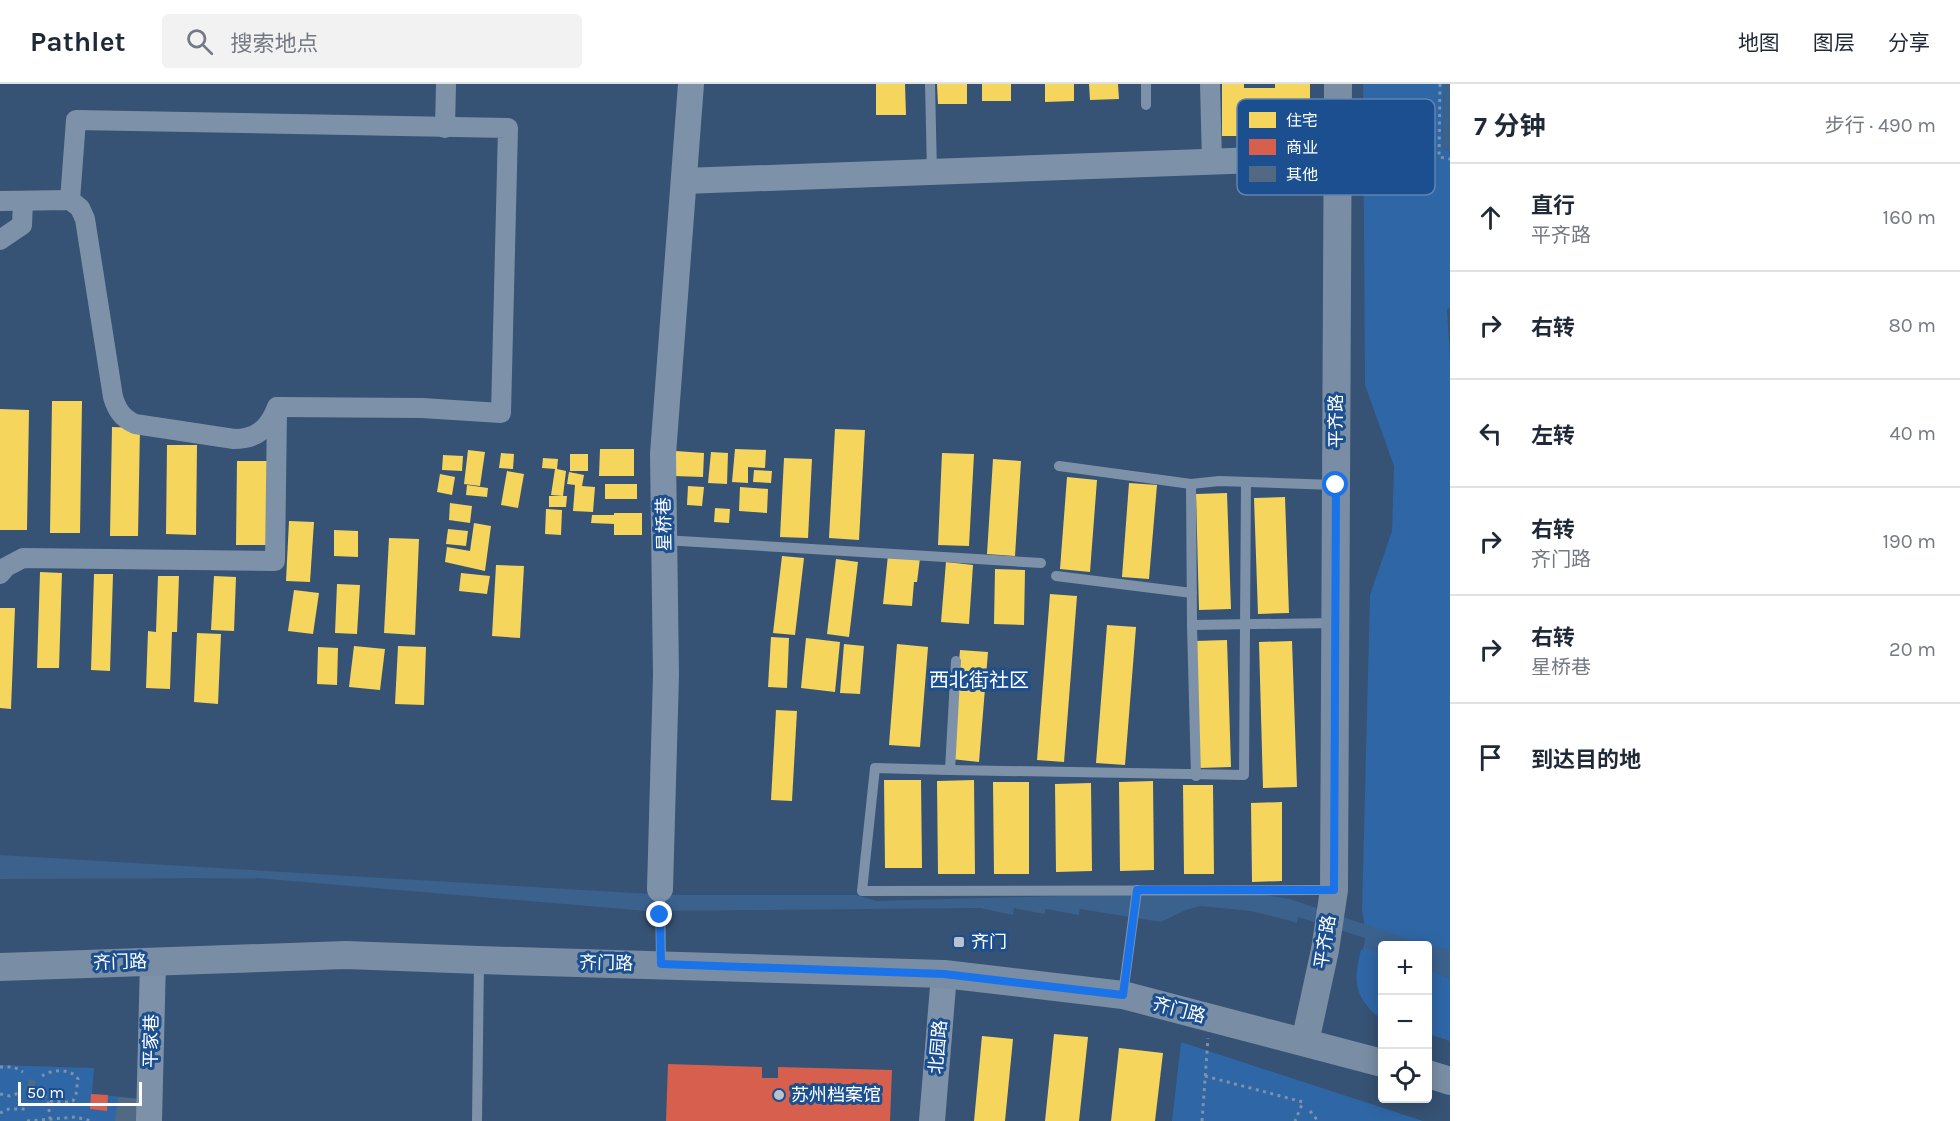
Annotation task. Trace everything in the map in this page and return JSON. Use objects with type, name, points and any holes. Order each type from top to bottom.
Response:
[{"type":"main road","name":"平齐路","points":[[1305,1042],[1327,938],[1334,890],[1338,195]]},
{"type":"main road","name":"齐门路","points":[[0,967],[346,955],[944,974],[1123,995],[1378,1062]]},
{"type":"main road","points":[[1432,1075],[1450,1081]]},
{"type":"street","points":[[445,128],[446,84]]},
{"type":"street","name":"星桥巷","points":[[660,889],[666,675],[663,454],[691,84]]},
{"type":"street","points":[[1210,84],[1212,162]]},
{"type":"street","points":[[70,200],[76,120],[508,129],[501,413],[422,408],[277,407]]},
{"type":"street","points":[[684,181],[1237,161]]},
{"type":"street","points":[[0,201],[70,200],[81,208],[85,219],[113,397],[120,414],[135,424],[234,440],[256,435],[266,428],[277,407]]},
{"type":"street","points":[[0,240],[22,225],[23,201]]},
{"type":"street","points":[[0,574],[6,567],[23,558],[275,561],[277,407]]},
{"type":"street","name":"平家巷","points":[[149,1121],[153,961]]},
{"type":"street","name":"北园路","points":[[932,1121],[944,974]]},
{"type":"lane","points":[[930,84],[932,172]]},
{"type":"lane","points":[[1146,84],[1146,105]]},
{"type":"lane","points":[[1059,466],[1191,484],[1219,481],[1336,485]]},
{"type":"lane","points":[[1246,482],[1244,775],[1196,776],[874,768],[862,891],[1334,890]]},
{"type":"lane","points":[[1191,484],[1196,776]]},
{"type":"lane","points":[[664,540],[1041,563]]},
{"type":"lane","points":[[1056,576],[1192,593]]},
{"type":"lane","points":[[1192,625],[1335,623]]},
{"type":"lane","points":[[950,770],[956,661]]},
{"type":"lane","name":"星桥巷","points":[[660,889],[661,964]]},
{"type":"lane","points":[[1123,995],[1137,891]]},
{"type":"lane","points":[[477,1121],[479,960]]},
{"type":"path","points":[[1440,84],[1439,157],[1450,159]]},
{"type":"path","points":[[1202,1121],[1209,1018]]},
{"type":"path","points":[[0,1067],[14,1067],[23,1072]]},
{"type":"path","points":[[42,1076],[57,1071],[73,1074],[78,1079],[73,1101],[48,1101]]},
{"type":"path","points":[[1205,1076],[1304,1102],[1295,1121]]},
{"type":"path","points":[[40,1089],[48,1101],[50,1119]]},
{"type":"path","points":[[0,1094],[10,1096],[19,1093]]},
{"type":"path","points":[[0,1113],[9,1108],[26,1109],[31,1095]]},
{"type":"path","points":[[1310,1111],[1318,1121]]},
{"type":"path","points":[[27,1121],[75,1118],[92,1121]]},
{"type":"shaded area","points":[[1363,84],[1444,84],[1442,149],[1450,150],[1450,308],[1447,309],[1450,358],[1450,950],[1436,949],[1437,973],[1450,978],[1450,1041],[1432,1035],[1432,941],[1378,941],[1378,1016],[1365,1003],[1357,984],[1364,935],[1362,910],[1370,595],[1392,531],[1394,466],[1365,385],[1364,195],[1435,195],[1435,99],[1363,99]]},
{"type":"shaded area","points":[[1444,84],[1450,84],[1450,150],[1442,149]]},
{"type":"shaded area","points":[[0,855],[668,895],[857,895],[876,901],[1239,891],[1290,899],[1414,941],[1378,941],[1378,953],[1291,921],[1251,911],[1200,906],[1161,922],[1080,909],[1079,915],[1046,909],[1044,914],[1014,908],[1013,915],[980,908],[647,911],[256,878],[0,879]]},
{"type":"shaded area","points":[[1432,947],[1450,950],[1450,978],[1432,971]]},
{"type":"shaded area","points":[[1181,1042],[1423,1121],[1172,1121]]},
{"type":"shaded area","points":[[0,1065],[94,1068],[92,1094],[142,1099],[140,1121],[0,1121]]},
{"type":"pier","points":[[1298,917],[1365,938],[1363,950],[1296,926]]},
{"type":"building: 住宅","points":[[876,84],[905,84],[906,115],[876,115]]},
{"type":"building: 住宅","points":[[937,84],[967,84],[967,104],[938,104]]},
{"type":"building: 住宅","points":[[982,84],[1011,84],[1011,101],[982,101]]},
{"type":"building: 住宅","points":[[1045,84],[1074,84],[1074,101],[1045,102]]},
{"type":"building: 住宅","points":[[1089,84],[1118,84],[1119,99],[1090,100]]},
{"type":"building: 住宅","points":[[1222,84],[1244,84],[1244,88],[1275,88],[1275,84],[1310,84],[1310,99],[1237,99],[1237,136],[1222,136]]},
{"type":"building: 住宅","points":[[52,401],[82,401],[80,533],[50,533]]},
{"type":"building: 住宅","points":[[0,409],[29,410],[27,530],[0,530]]},
{"type":"building: 住宅","points":[[112,427],[140,428],[138,536],[110,536]]},
{"type":"building: 住宅","points":[[835,429],[865,430],[859,540],[829,538]]},
{"type":"building: 住宅","points":[[167,445],[197,445],[196,535],[166,534]]},
{"type":"building: 住宅","points":[[600,449],[634,449],[634,476],[599,476]]},
{"type":"building: 住宅","points":[[735,449],[766,450],[765,468],[748,467],[748,483],[732,482]]},
{"type":"building: 住宅","points":[[468,450],[485,452],[480,486],[464,484]]},
{"type":"building: 住宅","points":[[676,451],[704,453],[703,477],[674,476]]},
{"type":"building: 住宅","points":[[711,452],[728,453],[727,484],[708,483]]},
{"type":"building: 住宅","points":[[501,453],[514,454],[513,469],[499,468]]},
{"type":"building: 住宅","points":[[942,453],[974,454],[969,546],[938,545]]},
{"type":"building: 住宅","points":[[570,454],[588,454],[588,471],[570,471]]},
{"type":"building: 住宅","points":[[443,455],[463,456],[462,471],[442,470]]},
{"type":"building: 住宅","points":[[543,458],[558,459],[557,469],[566,471],[563,496],[551,495],[555,469],[542,468]]},
{"type":"building: 住宅","points":[[784,458],[812,459],[808,538],[780,537]]},
{"type":"building: 住宅","points":[[993,459],[1021,461],[1015,556],[987,554]]},
{"type":"building: 住宅","points":[[237,461],[270,461],[268,545],[236,545]]},
{"type":"building: 住宅","points":[[754,470],[772,471],[771,483],[753,482]]},
{"type":"building: 住宅","points":[[507,471],[524,474],[518,508],[501,505]]},
{"type":"building: 住宅","points":[[569,472],[584,475],[582,486],[595,487],[593,512],[573,511],[575,485],[567,484]]},
{"type":"building: 住宅","points":[[440,474],[455,477],[452,495],[437,492]]},
{"type":"building: 住宅","points":[[1067,477],[1097,480],[1090,572],[1060,569]]},
{"type":"building: 住宅","points":[[1129,483],[1157,485],[1149,579],[1122,577]]},
{"type":"building: 住宅","points":[[605,484],[637,484],[637,499],[605,499]]},
{"type":"building: 住宅","points":[[467,485],[488,488],[487,497],[466,495]]},
{"type":"building: 住宅","points":[[688,486],[704,487],[702,506],[687,505]]},
{"type":"building: 住宅","points":[[740,487],[768,489],[767,513],[739,511]]},
{"type":"building: 住宅","points":[[1227,493],[1231,609],[1199,610],[1196,494]]},
{"type":"building: 住宅","points":[[549,496],[567,496],[566,507],[549,507]]},
{"type":"building: 住宅","points":[[1285,497],[1289,613],[1258,614],[1254,498]]},
{"type":"building: 住宅","points":[[450,503],[472,506],[470,523],[449,520]]},
{"type":"building: 住宅","points":[[715,508],[730,509],[729,523],[714,522]]},
{"type":"building: 住宅","points":[[546,509],[562,510],[561,535],[545,534]]},
{"type":"building: 住宅","points":[[614,513],[642,513],[642,535],[614,535],[614,524],[591,523],[592,515],[614,515]]},
{"type":"building: 住宅","points":[[289,521],[314,522],[310,582],[286,581]]},
{"type":"building: 住宅","points":[[474,523],[491,526],[485,571],[445,562],[447,547],[470,551]]},
{"type":"building: 住宅","points":[[448,529],[468,531],[466,546],[446,544]]},
{"type":"building: 住宅","points":[[334,530],[358,531],[358,557],[334,556]]},
{"type":"building: 住宅","points":[[389,538],[419,539],[415,635],[384,633]]},
{"type":"building: 住宅","points":[[888,555],[920,558],[917,582],[914,582],[912,606],[883,604]]},
{"type":"building: 住宅","points":[[782,556],[804,558],[795,635],[773,633]]},
{"type":"building: 住宅","points":[[836,559],[858,562],[849,637],[827,634]]},
{"type":"building: 住宅","points":[[946,562],[973,565],[969,624],[941,622]]},
{"type":"building: 住宅","points":[[496,565],[524,566],[520,638],[492,636]]},
{"type":"building: 住宅","points":[[995,569],[1025,570],[1024,625],[994,624]]},
{"type":"building: 住宅","points":[[40,572],[62,573],[59,668],[37,668]]},
{"type":"building: 住宅","points":[[461,573],[490,576],[487,594],[459,591]]},
{"type":"building: 住宅","points":[[94,574],[113,574],[110,671],[91,670]]},
{"type":"building: 住宅","points":[[158,576],[179,576],[177,632],[172,632],[170,689],[146,688],[148,631],[156,632]]},
{"type":"building: 住宅","points":[[214,576],[236,577],[234,631],[211,630]]},
{"type":"building: 住宅","points":[[337,584],[360,585],[357,634],[335,633]]},
{"type":"building: 住宅","points":[[294,590],[319,593],[313,634],[288,631]]},
{"type":"building: 住宅","points":[[1050,594],[1077,596],[1064,762],[1037,760]]},
{"type":"building: 住宅","points":[[0,608],[15,608],[11,709],[0,708]]},
{"type":"building: 住宅","points":[[1107,625],[1136,627],[1125,765],[1096,763]]},
{"type":"building: 住宅","points":[[197,633],[221,634],[218,704],[194,702]]},
{"type":"building: 住宅","points":[[771,637],[789,638],[787,688],[768,687]]},
{"type":"building: 住宅","points":[[806,638],[840,642],[835,692],[801,688]]},
{"type":"building: 住宅","points":[[1227,640],[1231,767],[1199,768],[1195,641]]},
{"type":"building: 住宅","points":[[1292,641],[1297,787],[1263,788],[1259,642]]},
{"type":"building: 住宅","points":[[844,644],[864,646],[860,694],[840,693]]},
{"type":"building: 住宅","points":[[897,644],[928,647],[920,747],[889,745]]},
{"type":"building: 住宅","points":[[354,646],[385,649],[380,690],[349,687]]},
{"type":"building: 住宅","points":[[398,646],[426,647],[424,705],[395,704]]},
{"type":"building: 住宅","points":[[318,647],[338,648],[337,685],[317,684]]},
{"type":"building: 住宅","points":[[960,650],[988,652],[979,762],[951,759]]},
{"type":"building: 住宅","points":[[776,710],[797,711],[792,801],[771,800]]},
{"type":"building: 住宅","points":[[884,780],[921,780],[922,868],[885,868]]},
{"type":"building: 住宅","points":[[974,780],[975,874],[938,874],[937,781]]},
{"type":"building: 住宅","points":[[1153,781],[1154,870],[1120,871],[1119,782]]},
{"type":"building: 住宅","points":[[993,782],[1029,782],[1029,874],[994,874]]},
{"type":"building: 住宅","points":[[1091,783],[1092,871],[1056,872],[1055,784]]},
{"type":"building: 住宅","points":[[1183,785],[1213,785],[1214,874],[1184,874]]},
{"type":"building: 住宅","points":[[1282,802],[1282,881],[1252,882],[1251,803]]},
{"type":"building: 住宅","points":[[1054,1034],[1088,1037],[1079,1121],[1045,1121]]},
{"type":"building: 住宅","points":[[982,1036],[1013,1039],[1005,1121],[974,1121]]},
{"type":"building: 住宅","points":[[1119,1048],[1163,1053],[1155,1121],[1111,1121]]},
{"type":"building: 商业","name":"苏州档案馆","points":[[668,1064],[762,1067],[762,1078],[778,1078],[778,1067],[892,1070],[890,1121],[666,1121]]},
{"type":"building: 商业","points":[[91,1094],[108,1095],[107,1111],[90,1109]]},
{"type":"building: 其他","points":[[29,1079],[36,1081],[34,1089],[27,1087]]},
{"type":"building: 其他","points":[[118,1097],[138,1099],[136,1121],[115,1121]]},
{"type":"place","name":"齐门","points":[[959,942]]},
{"type":"place","name":"苏州档案馆","points":[[779,1095]]},
{"type":"district","name":"西北街社区","points":[[979,680]]},
{"type":"route","points":[[660,915],[661,964],[944,974],[1123,995],[1137,890],[1334,890],[1336,485]]}]
